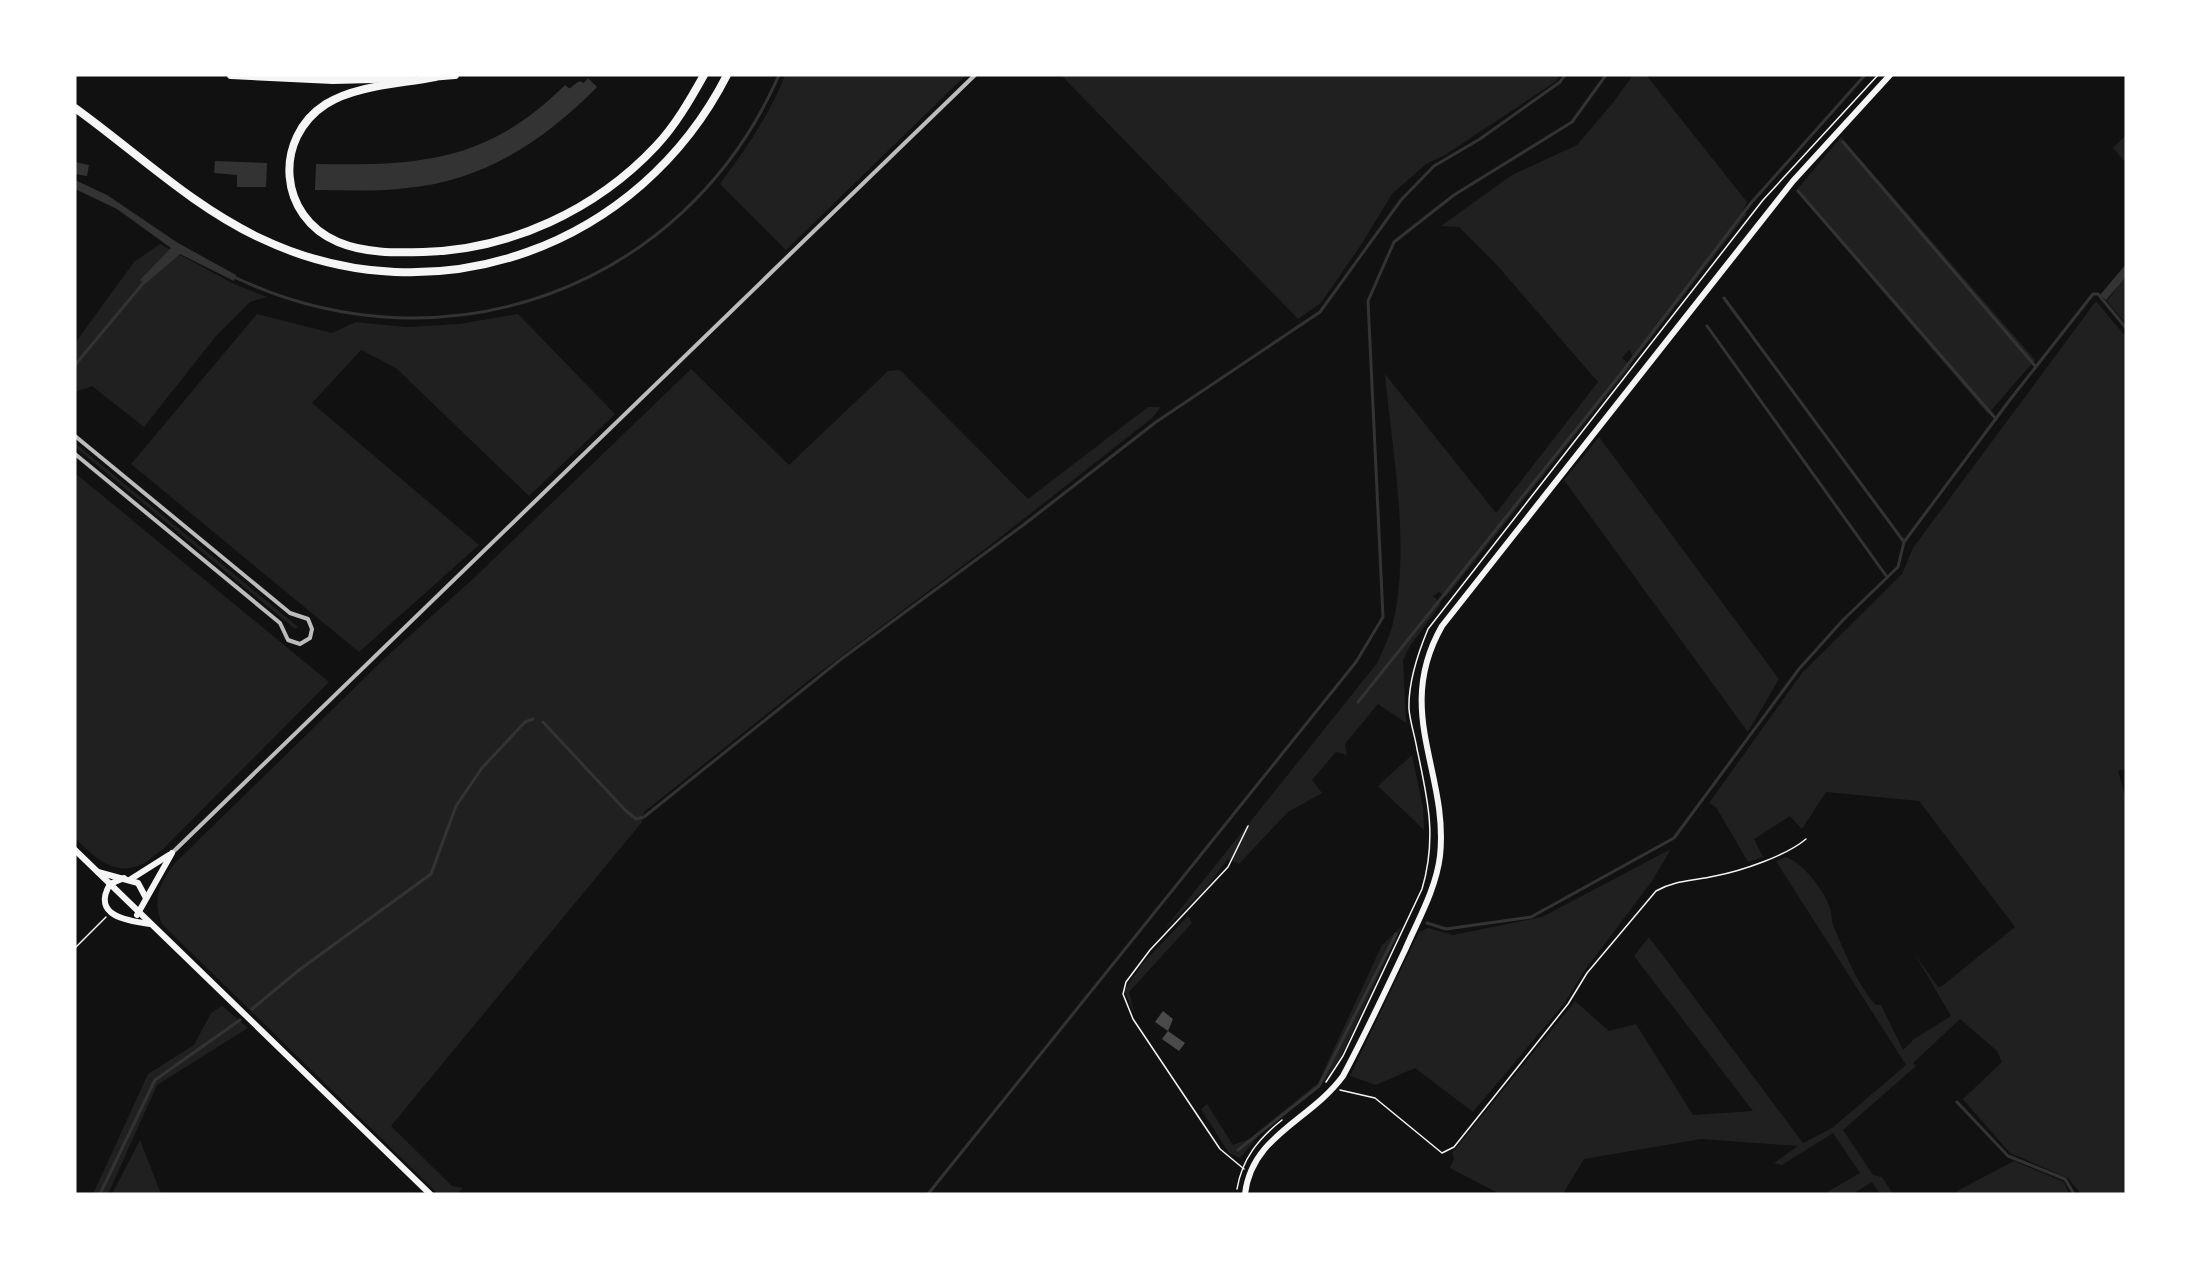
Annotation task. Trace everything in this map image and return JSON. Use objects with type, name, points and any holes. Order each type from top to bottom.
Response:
[{"type":"highway","points":[[231,75],[344,80],[455,75]]},
{"type":"highway","points":[[435,77],[340,97],[327,103],[304,123],[290,149],[287,167],[289,182],[296,204],[303,216],[322,234],[351,246],[403,252],[461,249],[531,230],[589,201],[636,166],[670,129],[704,75]]},
{"type":"highway","points":[[75,108],[180,188],[260,238],[287,250],[343,266],[374,271],[441,272],[522,255],[573,233],[623,202],[671,158],[687,139],[727,75]]},
{"type":"main road","points":[[1245,1194],[1250,1172],[1268,1143],[1312,1110],[1334,1089],[1367,1031],[1425,907],[1438,867],[1440,820],[1420,707],[1424,670],[1436,635],[1457,602],[1793,182],[1890,75]]},
{"type":"main road","points":[[75,850],[430,1194]]},
{"type":"main road","points":[[110,884],[128,879],[172,853]]},
{"type":"main road","points":[[129,919],[139,913],[172,853]]},
{"type":"main road","points":[[97,872],[128,879],[143,889],[146,898]]},
{"type":"main road","points":[[110,884],[105,898],[110,912],[115,917],[150,924]]},
{"type":"street","points":[[172,853],[975,75]]},
{"type":"street","points":[[75,436],[290,613],[308,619],[312,629],[310,638],[300,644],[288,640],[280,623],[75,454]]},
{"type":"path","points":[[1322,1090],[1343,1056],[1422,889],[1427,871],[1432,845],[1431,820],[1409,708],[1416,657],[1428,629],[1763,200],[1878,75]]},
{"type":"path","points":[[1248,826],[1228,867],[1150,950],[1126,982],[1123,993],[1133,1019],[1220,1149],[1250,1172]]},
{"type":"path","points":[[1334,1089],[1375,1098],[1442,1153],[1454,1147],[1568,1004],[1587,973],[1656,891],[1669,883],[1716,876],[1778,855],[1795,848],[1806,839]]},
{"type":"path","points":[[75,948],[99,926],[110,912]]},
{"type":"shaded area","points":[[785,75],[966,75],[786,250],[720,184],[748,145]]},
{"type":"shaded area","points":[[1061,75],[1560,75],[1555,82],[1445,155],[1426,164],[1392,194],[1361,245],[1321,303],[1298,319]]},
{"type":"shaded area","points":[[1633,75],[1646,75],[1747,202],[1742,212],[1747,214],[1635,359],[1629,350],[1622,358],[1631,366],[1446,597],[1439,592],[1433,596],[1441,604],[1410,646],[1403,660],[1406,723],[1378,704],[1345,744],[1347,755],[1336,752],[1312,780],[1322,793],[1288,812],[1239,864],[1228,859],[1207,887],[1162,932],[1378,662],[1388,638],[1398,593],[1400,531],[1385,374],[1496,513],[1598,382],[1496,264],[1459,227],[1441,226],[1512,175],[1577,145]]},
{"type":"shaded area","points":[[588,78],[597,87],[577,106],[534,140],[487,167],[462,177],[407,188],[315,190],[316,164],[388,163],[450,154],[480,144],[508,130],[536,111],[565,85],[575,93]]},
{"type":"shaded area","points":[[2126,135],[2126,163],[2113,148]]},
{"type":"shaded area","points":[[1841,137],[2035,360],[1988,414],[1796,191]]},
{"type":"shaded area","points":[[215,161],[267,163],[266,187],[237,187],[237,175],[214,173]]},
{"type":"shaded area","points":[[75,162],[89,165],[87,176],[75,174]]},
{"type":"shaded area","points":[[75,180],[107,195],[178,243],[236,275],[234,281],[180,254],[145,284],[140,280],[171,248],[117,209],[75,189]]},
{"type":"shaded area","points":[[160,244],[234,284],[267,297],[250,302],[216,336],[144,427],[92,386],[75,392],[75,343],[134,262]]},
{"type":"shaded area","points":[[2126,264],[2126,277],[2106,300],[2100,295]]},
{"type":"shaded area","points":[[2126,276],[2126,324],[2107,301]]},
{"type":"shaded area","points":[[2096,301],[2126,337],[2126,769],[2118,771],[2126,799],[2126,1194],[2081,1194],[2068,1178],[2010,1153],[1963,1099],[2002,1062],[1997,1051],[1960,1019],[1913,1063],[1916,1066],[1843,1130],[1873,1175],[1882,1177],[1893,1194],[1880,1194],[1872,1182],[1853,1194],[1824,1194],[1860,1173],[1833,1133],[1782,1165],[1774,1163],[1798,1146],[1701,1139],[1584,1159],[1563,1194],[1500,1194],[1450,1168],[1454,1158],[1452,1153],[1575,1001],[1609,1031],[1636,1024],[1693,1115],[1753,1111],[1634,956],[1649,937],[1803,1143],[1832,1128],[1906,1065],[1776,861],[1786,857],[1806,871],[1823,894],[1830,908],[1833,925],[1852,968],[1870,998],[1876,1005],[1881,1005],[1903,1050],[1914,1039],[1951,1016],[1914,953],[1938,987],[1942,986],[2015,927],[1919,801],[1826,792],[1802,829],[1790,816],[1754,839],[1763,857],[1748,862],[1716,807],[1709,803],[1802,673],[1902,574],[1913,548]]},
{"type":"shaded area","points":[[257,314],[332,333],[356,322],[406,327],[459,324],[518,314],[615,414],[529,496],[396,368],[361,350],[312,403],[479,545],[359,652],[131,464]]},
{"type":"shaded area","points":[[691,369],[789,465],[888,371],[900,370],[1028,499],[1148,407],[1161,407],[1152,418],[993,543],[808,681],[644,812],[642,822],[391,1126],[452,1186],[463,1188],[457,1194],[438,1194],[162,924],[157,900],[159,892],[174,864],[385,658],[474,578]]},
{"type":"shaded area","points":[[1599,437],[1779,679],[1748,732],[1564,480]]},
{"type":"shaded area","points":[[75,443],[298,627],[295,629],[75,447]]},
{"type":"shaded area","points":[[75,473],[329,682],[163,849],[146,862],[130,868],[112,866],[104,862],[75,838]]},
{"type":"shaded area","points":[[1412,755],[1423,808],[1424,830],[1378,786]]},
{"type":"shaded area","points":[[1671,849],[1652,881],[1585,970],[1563,1005],[1473,1112],[1415,1068],[1376,1085],[1350,1076],[1419,932],[1428,928],[1453,935],[1542,917]]},
{"type":"shaded area","points":[[1188,916],[1192,923],[1129,992],[1135,1015],[1124,990],[1143,963]]},
{"type":"shaded area","points":[[1402,926],[1340,1058],[1324,1081],[1259,1135],[1240,1158],[1229,1153],[1201,1109],[1207,1104],[1233,1145],[1249,1139],[1318,1083],[1382,945]]},
{"type":"shaded area","points":[[222,1006],[248,1028],[157,1085],[108,1194],[93,1194],[148,1074],[194,1045],[211,1013]]},
{"type":"shaded area","points":[[140,1140],[161,1194],[112,1194]]},
{"type":"shaded area","points":[[2014,1161],[2064,1182],[2069,1194],[1958,1194],[1957,1191]]},
{"type":"building","points":[[1163,1011],[1173,1019],[1168,1031],[1155,1022]]},
{"type":"building","points":[[1168,1031],[1185,1043],[1179,1051],[1162,1039]]},
{"type":"waterway","points":[[232,276],[312,305],[393,317],[473,313],[549,294],[620,260],[683,211],[737,150],[779,75]]},
{"type":"waterway","points":[[543,722],[625,810],[636,819],[644,817],[840,660],[1022,526],[1156,422],[1320,312],[1401,200],[1434,166],[1480,139],[1560,82],[1565,75]]},
{"type":"waterway","points":[[928,1194],[1356,662],[1383,617],[1368,301],[1394,242],[1454,195],[1572,122],[1606,75]]},
{"type":"waterway","points":[[1358,702],[1623,371],[1751,203],[1865,75]]},
{"type":"waterway","points":[[563,99],[580,86]]},
{"type":"waterway","points":[[1843,142],[2036,367]]},
{"type":"waterway","points":[[1798,191],[1996,419]]},
{"type":"waterway","points":[[75,365],[145,281]]},
{"type":"waterway","points":[[1427,923],[1446,929],[1531,917],[1674,838],[1799,669],[1843,620],[1898,567],[1904,542],[2009,401],[2093,294],[2098,294],[2126,328]]},
{"type":"waterway","points":[[1724,298],[1904,542]]},
{"type":"waterway","points":[[1707,326],[1887,577]]},
{"type":"waterway","points":[[252,1009],[299,970],[431,874],[456,806],[482,768],[525,722],[533,719]]},
{"type":"waterway","points":[[1238,1150],[1319,1086],[1396,934]]},
{"type":"waterway","points":[[100,1194],[155,1080],[240,1020]]},
{"type":"waterway","points":[[1957,1102],[2008,1156],[2065,1179],[2074,1194]]}]
